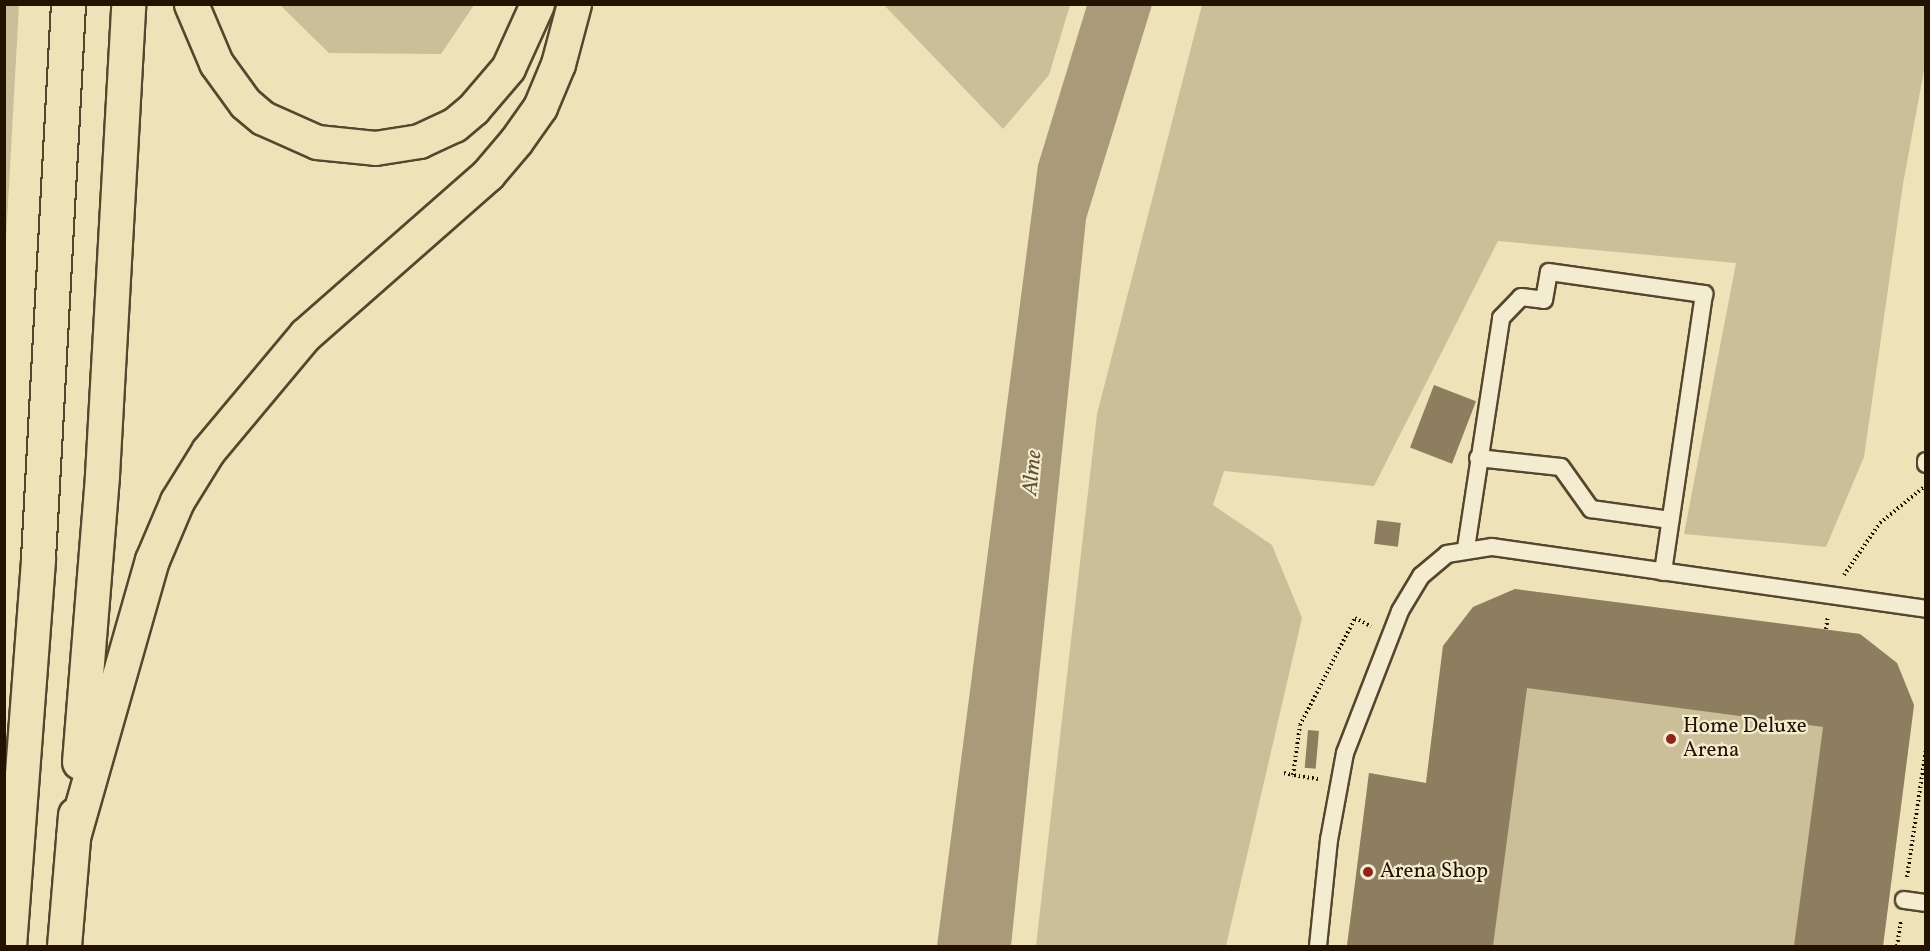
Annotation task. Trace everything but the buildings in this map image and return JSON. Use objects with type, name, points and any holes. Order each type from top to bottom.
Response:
[{"type":"highway","points":[[9,946],[68,4]]},
{"type":"highway","points":[[64,946],[102,475],[128,4]]},
{"type":"highway","points":[[191,4],[220,70],[244,103],[263,118],[317,142],[375,148],[419,141],[461,120],[508,68],[537,4]]},
{"type":"highway","points":[[73,837],[152,560],[177,501],[208,451],[305,335],[488,174],[516,141],[549,86],[574,4]]},
{"type":"lane","points":[[1466,548],[1501,318],[1521,297],[1544,300],[1549,272],[1704,294],[1663,572]]},
{"type":"lane","points":[[1478,458],[1561,467],[1591,509],[1670,520]]},
{"type":"lane","points":[[1318,946],[1340,783],[1356,720],[1389,636],[1421,576],[1447,554],[1466,548],[1491,547],[1926,609]]},
{"type":"lane","points":[[1904,900],[1926,903]]},
{"type":"path","points":[[1826,629],[1831,596],[1880,523],[1926,486]]},
{"type":"path","points":[[1293,775],[1300,725],[1355,618],[1389,636]]},
{"type":"path","points":[[1897,946],[1926,749]]},
{"type":"path","points":[[1284,773],[1340,783]]},
{"type":"shaded area","points":[[4,5],[19,5],[5,258]]},
{"type":"shaded area","points":[[280,5],[474,5],[441,54],[329,53]]},
{"type":"shaded area","points":[[884,5],[1070,5],[1049,75],[1003,129]]},
{"type":"shaded area","points":[[1202,5],[1925,5],[1925,65],[1903,184],[1864,457],[1826,547],[1684,534],[1736,263],[1498,241],[1374,486],[1224,471],[1213,505],[1272,545],[1302,618],[1226,946],[1036,946],[1097,414]]},
{"type":"shaded area","name":"Home Deluxe Arena","points":[[1515,589],[1860,634],[1897,663],[1914,705],[1883,946],[1347,946],[1369,773],[1426,783],[1443,646],[1473,607]]},
{"type":"water","name":"Alme","points":[[1087,5],[1152,5],[1086,219],[1011,946],[937,946],[1038,165]]},
{"type":"place","name":"Home Deluxe Arena","points":[[1671,739]]},
{"type":"place","name":"Arena Shop","points":[[1368,872]]}]
